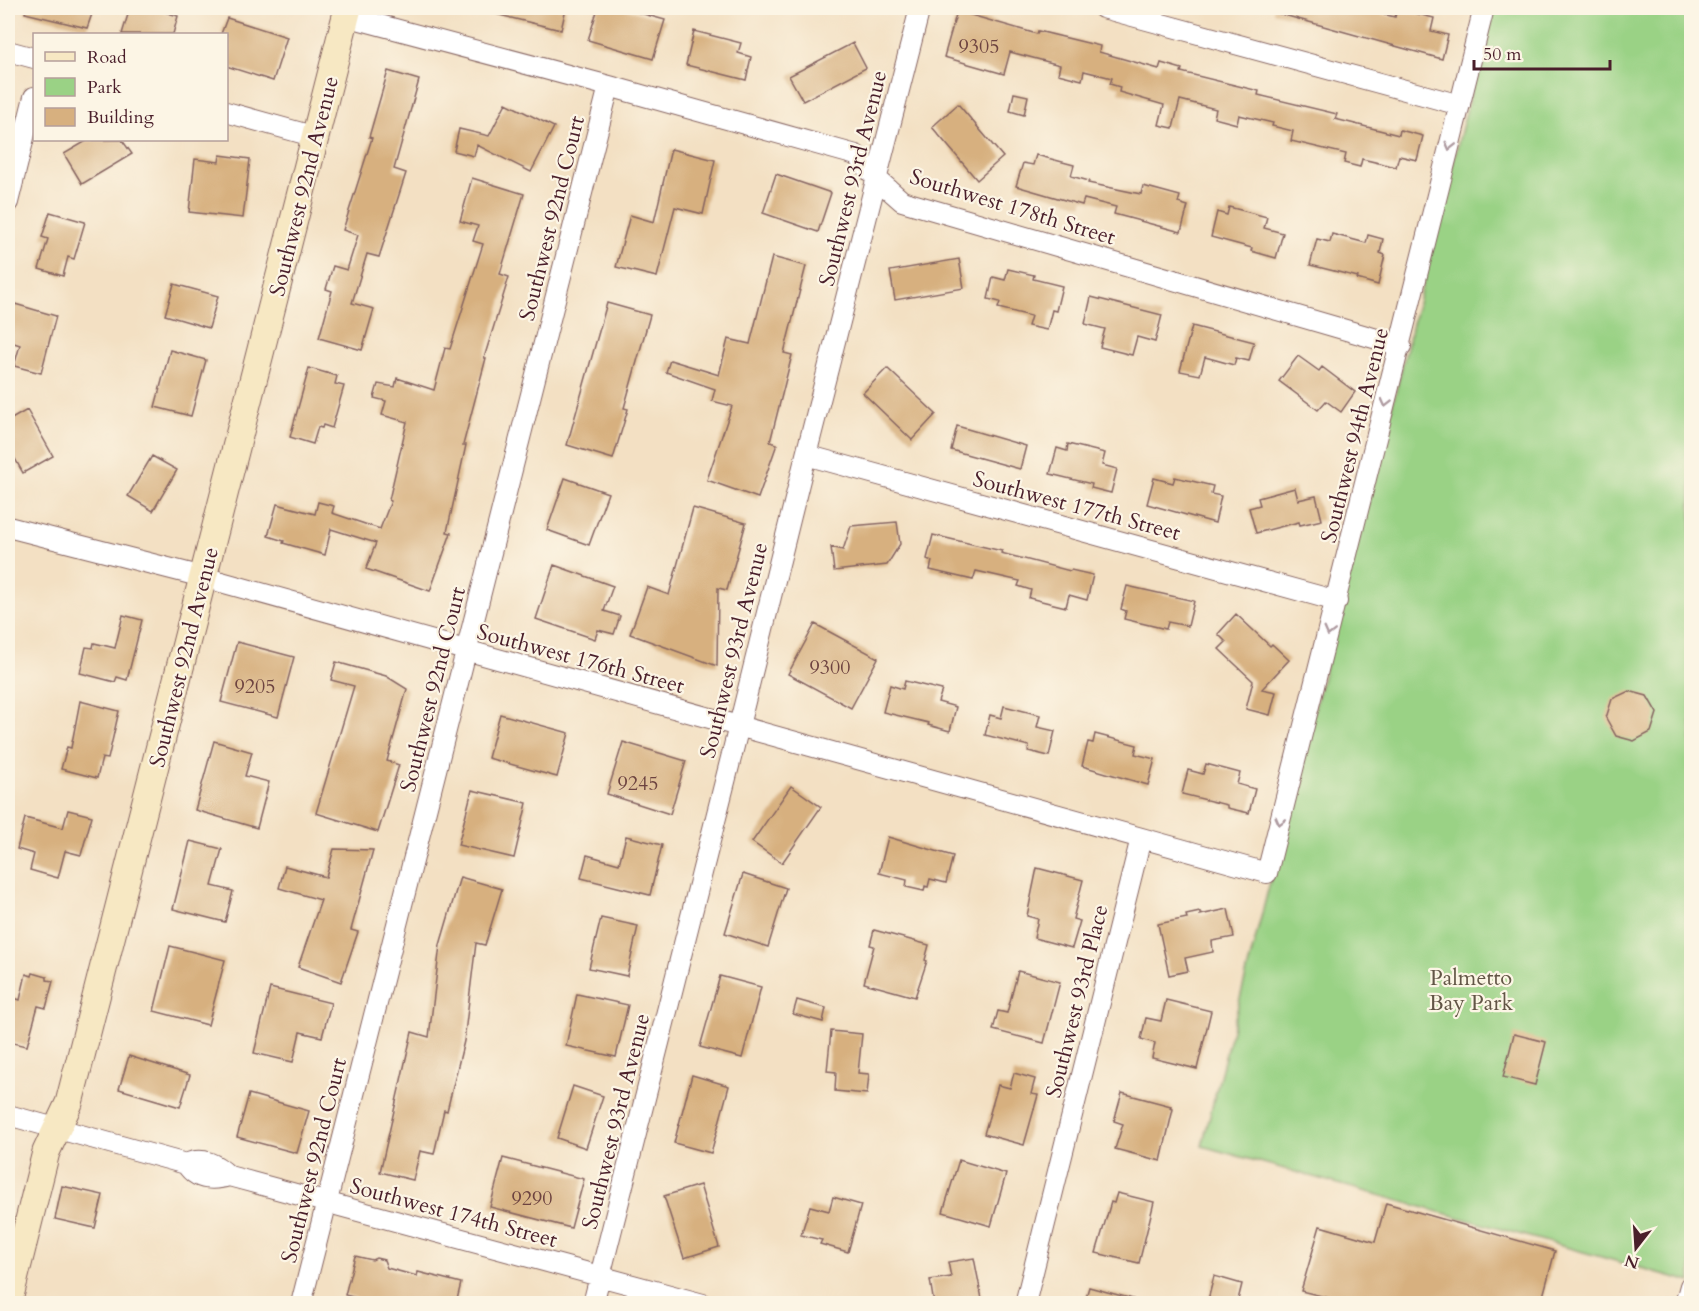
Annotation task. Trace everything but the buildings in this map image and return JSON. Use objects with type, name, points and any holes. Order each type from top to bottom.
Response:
[{"type":"street","name":"Southwest 93rd Avenue","points":[[593,1304],[920,8]]},
{"type":"street","points":[[1103,8],[1460,105]]},
{"type":"street","name":"Southwest 94th Avenue","points":[[1141,838],[1267,873],[1484,8]]},
{"type":"street","name":"Southwest 178th Street","points":[[347,12],[856,155],[877,179],[902,201],[1401,346]]},
{"type":"street","name":"Southwest 92nd Avenue","points":[[8,1304],[46,1152],[69,1103],[347,12]]},
{"type":"street","points":[[8,51],[33,58]]},
{"type":"street","name":"Southwest 92nd Court","points":[[301,1304],[609,86]]},
{"type":"street","points":[[8,202],[33,101]]},
{"type":"street","points":[[228,113],[316,137]]},
{"type":"street","name":"Southwest 177th Street","points":[[806,455],[1337,601]]},
{"type":"street","name":"Southwest 176th Street","points":[[8,527],[203,578],[1141,838]]},
{"type":"street","name":"Southwest 93rd Place","points":[[1025,1304],[1141,838]]},
{"type":"street","name":"Southwest 174th Street","points":[[8,1115],[186,1164],[201,1160],[209,1162],[229,1176],[702,1304]]},
{"type":"green space","name":"Palmetto Bay Park","points":[[1492,8],[1691,8],[1691,1282],[1202,1146],[1374,479]]}]
